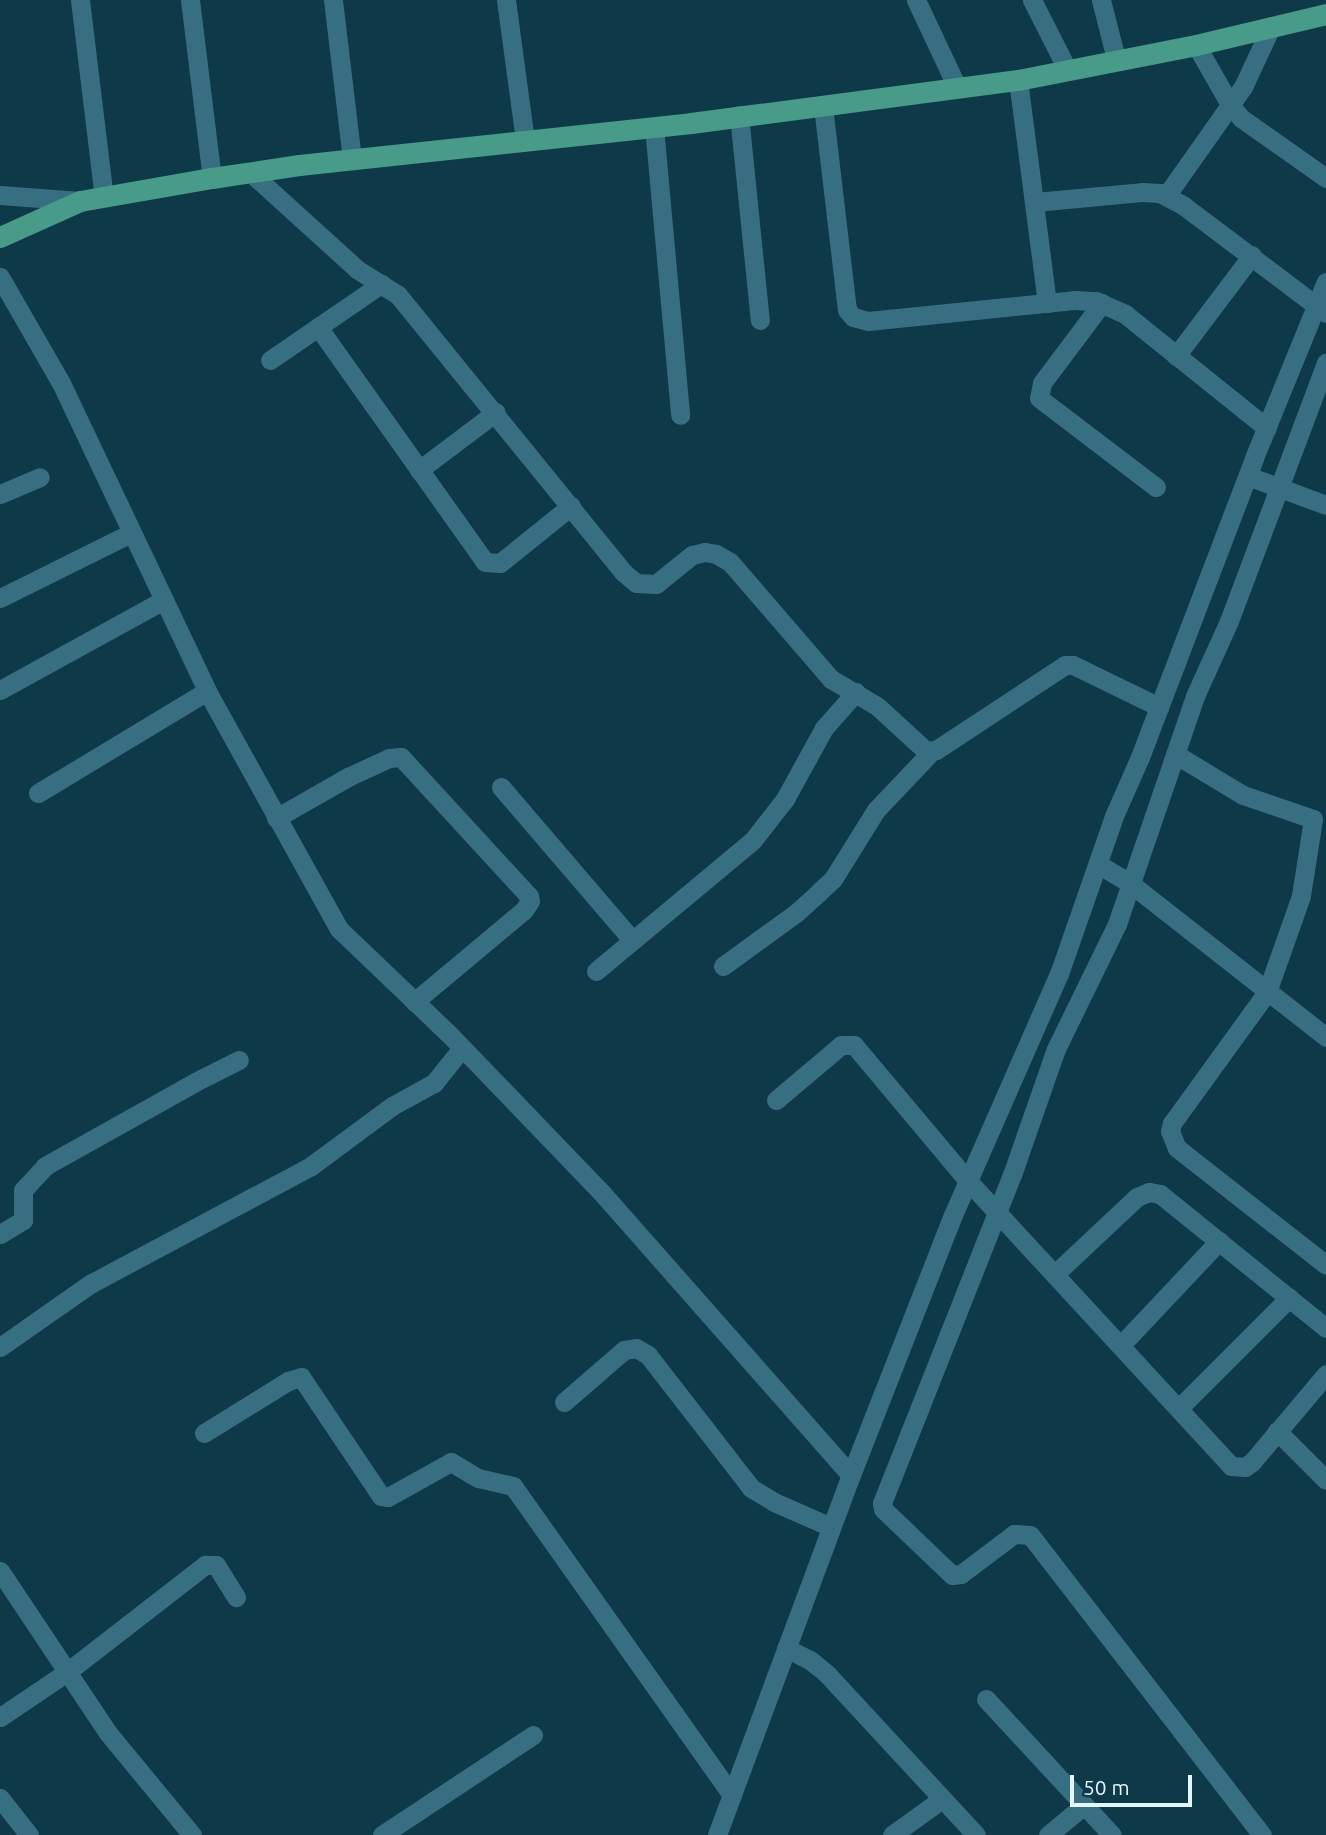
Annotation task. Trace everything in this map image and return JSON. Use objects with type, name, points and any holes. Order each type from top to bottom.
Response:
[{"type":"main road","points":[[0,237],[80,201],[212,178],[352,159],[654,127],[1018,79],[1196,45],[1326,14]]},
{"type":"street","points":[[80,0],[104,197]]},
{"type":"street","points":[[190,0],[212,178]]},
{"type":"street","points":[[333,0],[352,159]]},
{"type":"street","points":[[506,0],[524,140]]},
{"type":"street","points":[[916,0],[957,87]]},
{"type":"street","points":[[1032,0],[1067,69]]},
{"type":"street","points":[[1101,0],[1116,60]]},
{"type":"street","points":[[1166,196],[1231,106],[1252,71],[1271,27]]},
{"type":"street","points":[[1196,45],[1231,106],[1254,128],[1326,178]]},
{"type":"street","points":[[1018,79],[1047,303]]},
{"type":"street","points":[[823,106],[848,310],[853,317],[868,321],[1074,300],[1102,303],[1125,314],[1267,428]]},
{"type":"street","points":[[739,115],[760,320]]},
{"type":"street","points":[[654,127],[680,415]]},
{"type":"street","points":[[251,173],[358,270],[398,295],[636,583],[656,583],[692,555],[716,554],[730,562],[823,672],[877,706],[922,748],[931,752]]},
{"type":"street","points":[[1035,202],[1142,192],[1166,196],[1252,255],[1323,311]]},
{"type":"street","points":[[0,195],[80,201]]},
{"type":"street","points":[[1176,356],[1252,255]]},
{"type":"street","points":[[0,277],[61,383],[207,691],[339,929],[463,1048],[602,1194],[851,1475]]},
{"type":"street","points":[[1262,1835],[1030,1535],[1014,1534],[961,1574],[952,1575],[883,1509],[882,1500],[984,1197],[1016,1066],[1059,974],[1115,874],[1175,754],[1195,696],[1229,621],[1264,483],[1267,428],[1323,311],[1326,282]]},
{"type":"street","points":[[270,360],[381,284]]},
{"type":"street","points":[[1102,303],[1042,383],[1039,398],[1156,487]]},
{"type":"street","points":[[318,327],[490,565],[500,563],[571,506]]},
{"type":"street","points":[[717,1835],[732,1795],[798,1654],[831,1527],[851,1475],[1101,961],[1115,874],[1114,816],[1159,706],[1264,483],[1326,363]]},
{"type":"street","points":[[419,470],[496,412]]},
{"type":"street","points":[[0,494],[40,477]]},
{"type":"street","points":[[1264,483],[1326,505]]},
{"type":"street","points":[[0,598],[131,533]]},
{"type":"street","points":[[0,691],[164,600]]},
{"type":"street","points":[[723,966],[820,892],[840,867],[876,810],[931,752],[1065,665],[1073,665],[1159,706]]},
{"type":"street","points":[[38,793],[207,691]]},
{"type":"street","points":[[596,971],[753,840],[785,799],[824,728],[856,692]]},
{"type":"street","points":[[1175,754],[1243,795],[1313,819],[1301,896],[1267,992],[1172,1123],[1172,1140],[1177,1148],[1326,1265]]},
{"type":"street","points":[[276,818],[348,777],[393,756],[401,757],[529,896],[528,906],[524,910],[414,1002]]},
{"type":"street","points":[[501,787],[632,940]]},
{"type":"street","points":[[1115,874],[1326,1037]]},
{"type":"street","points":[[776,1100],[841,1045],[853,1045],[984,1197],[1236,1468],[1252,1462],[1326,1374]]},
{"type":"street","points":[[0,1347],[90,1284],[311,1166],[392,1106],[434,1083],[463,1048]]},
{"type":"street","points":[[0,1234],[23,1220],[23,1190],[45,1166],[239,1060]]},
{"type":"street","points":[[1056,1273],[1137,1197],[1149,1192],[1169,1199],[1326,1328]]},
{"type":"street","points":[[1121,1345],[1219,1241]]},
{"type":"street","points":[[1179,1408],[1289,1298]]},
{"type":"street","points":[[564,1402],[624,1350],[636,1348],[648,1355],[751,1489],[831,1527]]},
{"type":"street","points":[[204,1433],[288,1381],[301,1377],[381,1496],[388,1497],[447,1463],[455,1463],[478,1478],[513,1486],[732,1795]]},
{"type":"street","points":[[1277,1431],[1326,1480]]},
{"type":"street","points":[[0,1717],[67,1672],[205,1565],[216,1565],[236,1597]]},
{"type":"street","points":[[0,1572],[108,1732],[192,1835]]},
{"type":"street","points":[[798,1654],[976,1835]]},
{"type":"street","points":[[986,1699],[1112,1835]]},
{"type":"street","points":[[382,1835],[533,1734]]},
{"type":"street","points":[[0,1798],[29,1835]]},
{"type":"street","points":[[892,1835],[942,1799]]},
{"type":"street","points":[[1048,1835],[1083,1806]]}]
